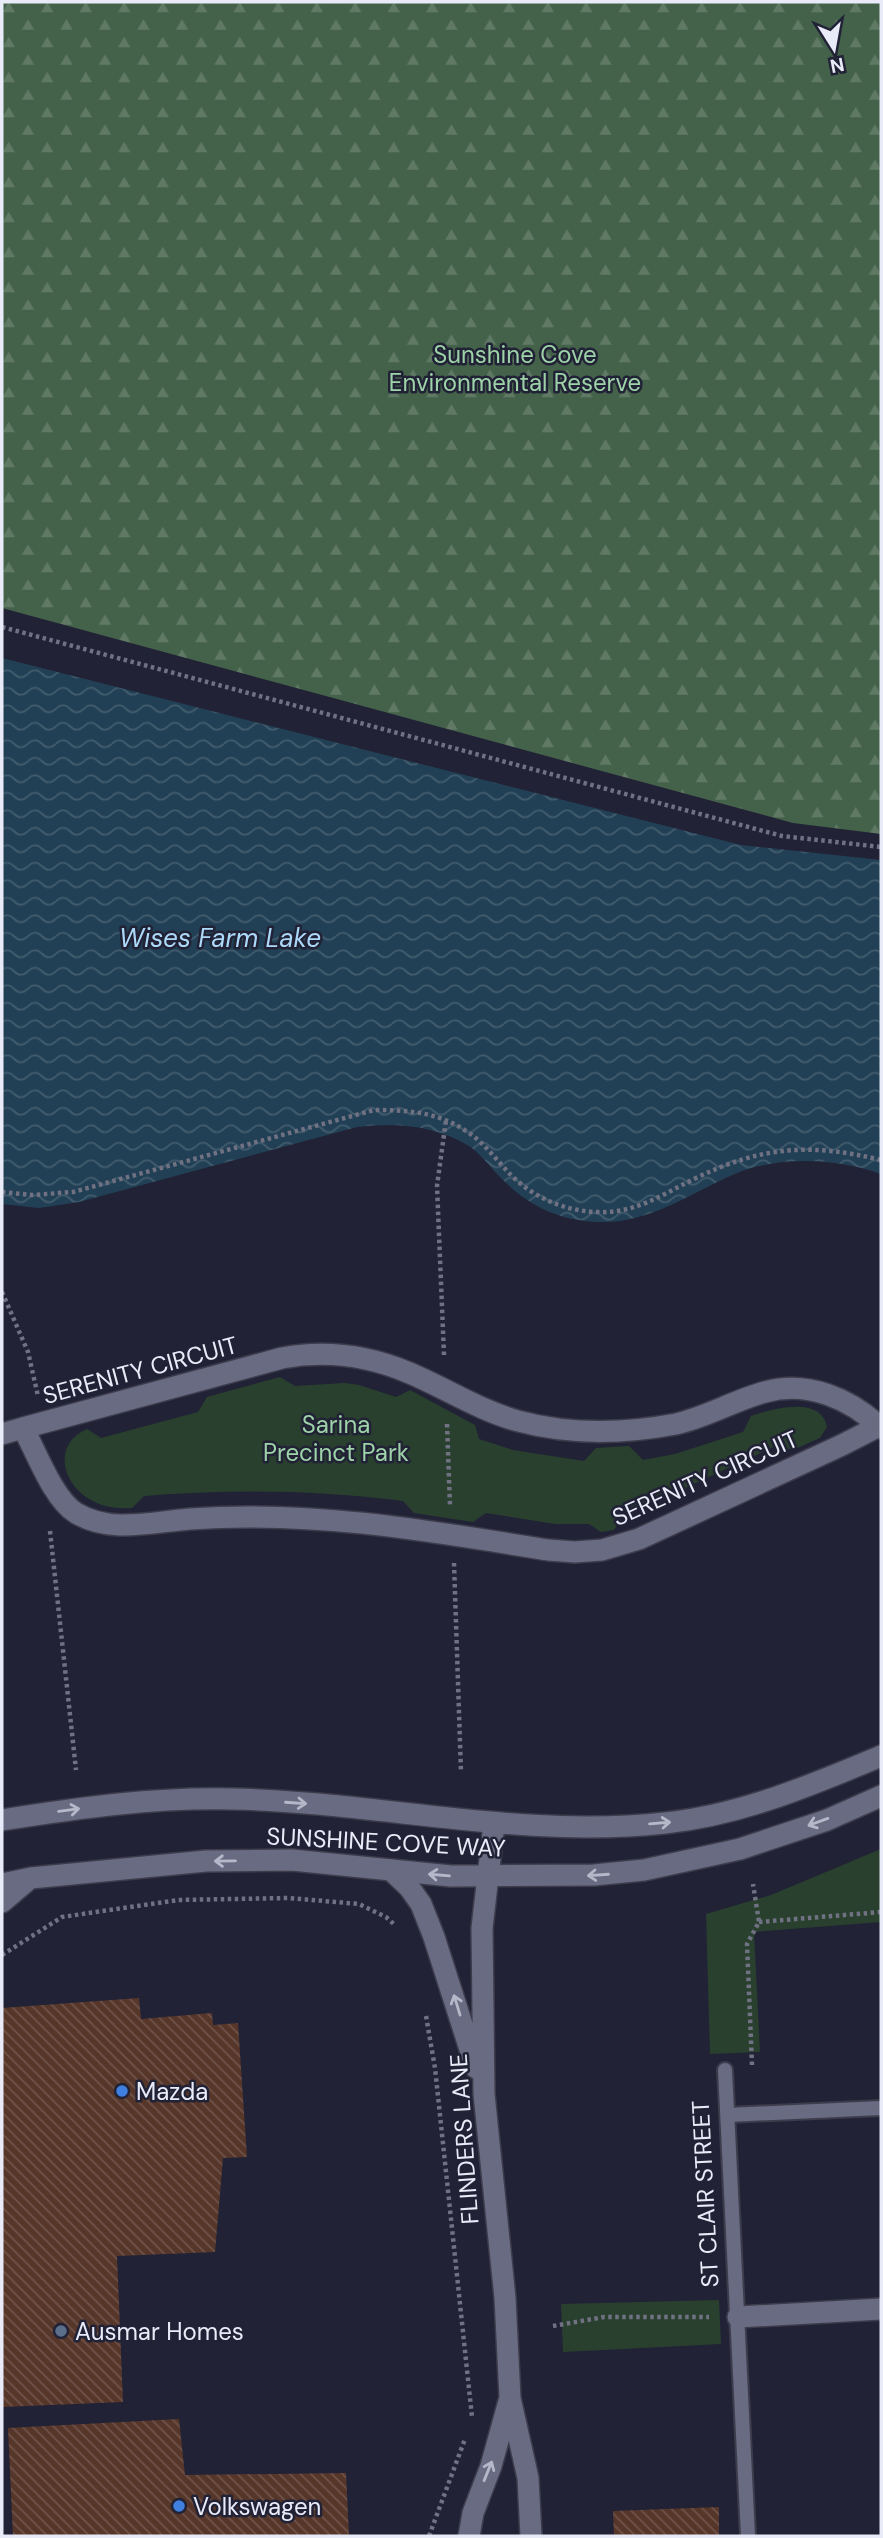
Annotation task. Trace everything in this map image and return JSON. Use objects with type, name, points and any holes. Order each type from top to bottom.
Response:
[{"type":"street","name":"SERENITY CIRCUIT","points":[[312,1354],[341,1354],[371,1360],[407,1372],[445,1391],[524,1423],[615,1432],[676,1424],[707,1415],[766,1391],[794,1388],[821,1392],[849,1403],[880,1427],[654,1533],[614,1547],[585,1551],[556,1551],[452,1535],[312,1519],[224,1518],[131,1526],[107,1524],[83,1517],[68,1506],[58,1493],[23,1428],[282,1359],[312,1354]]},
{"type":"street","points":[[2,1434],[23,1428]]},
{"type":"street","name":"SUNSHINE COVE WAY","points":[[2,1820],[141,1801],[232,1799],[410,1813],[494,1824],[599,1827],[664,1823],[702,1818],[781,1796],[881,1756]]},
{"type":"street","name":"SUNSHINE COVE WAY","points":[[2,1884],[31,1878],[206,1861],[292,1860],[451,1876],[594,1875],[693,1861],[740,1849],[802,1828],[881,1796]]},
{"type":"street","name":"FLINDERS LANE","points":[[494,1824],[482,1928],[484,2094],[505,2298],[510,2398],[528,2478],[531,2536]]},
{"type":"street","points":[[391,1870],[421,1904],[484,2094]]},
{"type":"street","points":[[2,1902],[31,1878]]},
{"type":"street","name":"ST CLAIR STREET","points":[[738,2317],[881,2309]]},
{"type":"street","name":"FLINDERS LANE","points":[[469,2536],[473,2513],[494,2455],[510,2398]]},
{"type":"lane","name":"ST CLAIR STREET","points":[[725,2070],[748,2536]]},
{"type":"lane","points":[[728,2115],[881,2108]]},
{"type":"path","points":[[2,627],[782,836],[881,847]]},
{"type":"path","points":[[2,1192],[32,1195],[73,1192],[374,1110],[399,1110],[446,1119],[468,1132],[528,1189],[558,1205],[599,1213],[642,1206],[722,1166],[780,1150],[848,1152],[881,1160]]},
{"type":"path","points":[[446,1119],[438,1174],[461,1772]]},
{"type":"path","points":[[2,1292],[28,1352],[40,1406],[51,1421]]},
{"type":"path","points":[[50,1529],[76,1770]]},
{"type":"path","points":[[753,1884],[759,1923],[747,1944],[754,2114]]},
{"type":"path","points":[[2,1955],[62,1917],[177,1900],[289,1898],[359,1904],[386,1917],[402,1931]]},
{"type":"path","points":[[759,1923],[881,1912]]},
{"type":"path","points":[[425,2014],[435,2068],[473,2420]]},
{"type":"path","points":[[553,2326],[604,2317],[738,2317]]},
{"type":"path","points":[[429,2536],[468,2432]]},
{"type":"green space","name":"Sunshine Cove Environmental Reserve","points":[[2,2],[881,2],[881,834],[793,823],[2,608]]},
{"type":"green space","name":"Sarina Precinct Park","points":[[280,1377],[295,1386],[345,1383],[396,1397],[410,1390],[475,1425],[479,1439],[513,1450],[584,1461],[596,1448],[629,1446],[643,1460],[675,1454],[743,1432],[751,1416],[783,1408],[816,1411],[823,1417],[827,1427],[820,1438],[793,1450],[776,1446],[622,1517],[614,1530],[601,1532],[589,1524],[555,1524],[486,1513],[473,1522],[414,1513],[403,1501],[306,1493],[209,1492],[144,1496],[132,1508],[115,1508],[99,1504],[79,1492],[67,1473],[65,1453],[69,1444],[87,1429],[101,1438],[198,1412],[207,1397]]},
{"type":"green space","points":[[881,1849],[881,1922],[754,1932],[760,2052],[710,2054],[706,1914],[771,1895]]},
{"type":"green space","points":[[719,2300],[721,2344],[563,2352],[561,2304]]},
{"type":"water","name":"Wises Farm Lake","points":[[2,658],[741,845],[881,860],[881,1174],[825,1162],[766,1165],[730,1176],[650,1214],[616,1221],[582,1221],[555,1214],[532,1203],[510,1186],[473,1149],[456,1139],[428,1129],[386,1125],[357,1127],[79,1202],[39,1208],[2,1204]]},
{"type":"building","name":"Mazda","points":[[139,1998],[141,2019],[212,2013],[213,2025],[238,2023],[247,2157],[223,2158],[215,2252],[117,2256],[123,2402],[2,2407],[2,2008]]},
{"type":"building","name":"Volkswagen","points":[[179,2419],[185,2475],[346,2473],[349,2536],[13,2536],[8,2428]]},
{"type":"building","points":[[719,2507],[719,2536],[614,2536],[613,2511]]},
{"type":"place","name":"Mazda","points":[[122,2091]]},
{"type":"place","name":"Ausmar Homes","points":[[61,2331]]},
{"type":"place","name":"Volkswagen","points":[[179,2506]]}]
